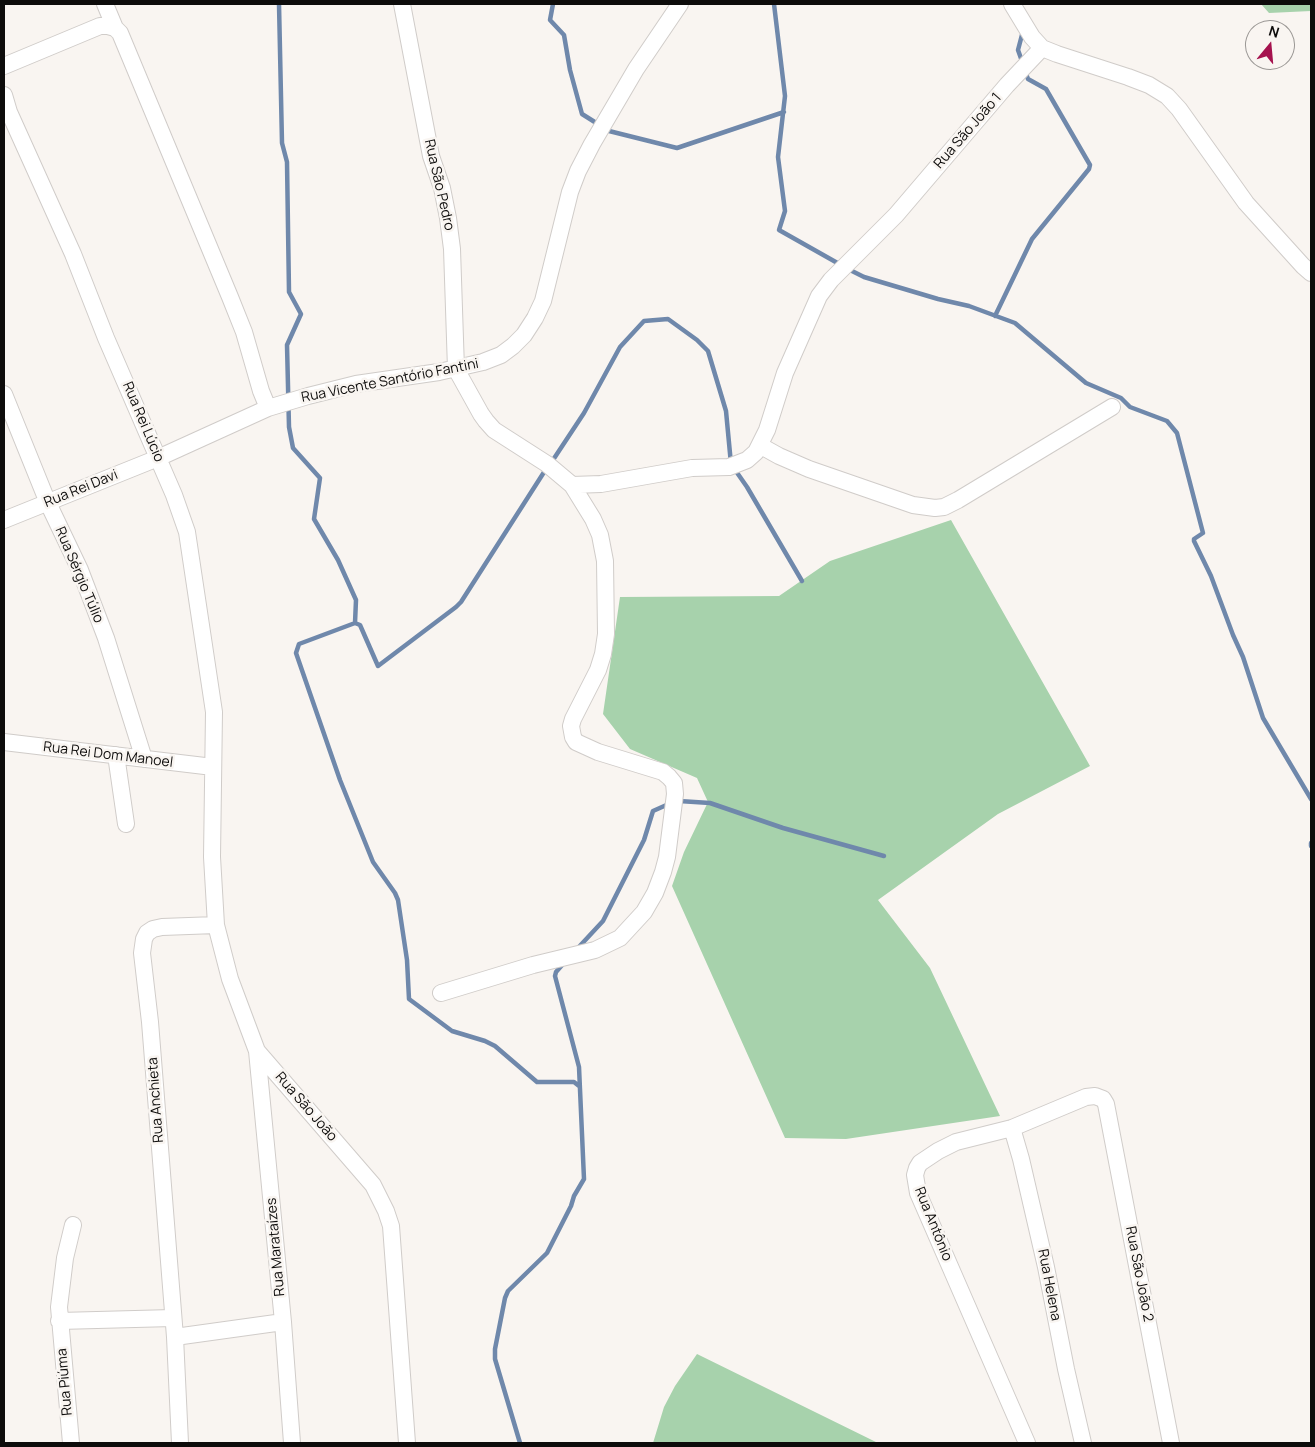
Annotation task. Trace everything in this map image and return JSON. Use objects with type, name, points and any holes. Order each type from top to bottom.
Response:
[{"type":"street","points":[[105,4],[115,28],[124,39],[135,72],[230,297],[244,332],[261,391],[268,408]]},
{"type":"street","name":"Rua São Pedro","points":[[402,4],[431,156],[442,188],[448,218],[452,249],[456,369]]},
{"type":"street","name":"Rua Vicente Santório Fantini","points":[[158,458],[268,408],[308,396],[356,384],[456,369],[483,362],[501,355],[524,335],[543,301],[570,192],[578,171],[636,69],[680,4]]},
{"type":"street","points":[[1012,4],[1032,37],[1042,48],[1149,85],[1167,96],[1246,203],[1311,273]]},
{"type":"street","points":[[4,66],[100,26],[115,28]]},
{"type":"street","name":"Rua São João 1","points":[[760,446],[785,373],[819,296],[831,280],[896,215],[1007,85],[1042,48]]},
{"type":"street","name":"Rua Rei Lúcio","points":[[4,95],[9,112],[72,254],[174,495],[187,532],[214,712],[213,767]]},
{"type":"street","points":[[440,993],[533,965],[595,950],[620,938],[644,912],[655,893],[667,857],[676,794],[674,783],[669,776],[662,772],[576,742],[571,732],[572,719],[598,670],[606,634],[605,561],[600,535],[593,519],[572,485],[534,455],[494,430],[481,414],[456,369]]},
{"type":"street","name":"Rua Sérgio Túlio","points":[[4,394],[48,503],[80,570],[103,630],[144,759]]},
{"type":"street","points":[[572,485],[601,484],[692,468],[729,467],[747,460],[760,446],[809,469],[913,505],[935,508],[944,507],[1112,407]]},
{"type":"street","name":"Rua Rei Davi","points":[[4,520],[158,458]]},
{"type":"street","name":"Rua Rei Dom Manoel","points":[[4,742],[213,767]]},
{"type":"street","points":[[116,755],[126,824]]},
{"type":"street","name":"Rua São João","points":[[213,767],[212,857],[216,925],[230,979],[257,1050],[373,1185],[386,1211],[390,1226],[407,1443]]},
{"type":"street","name":"Rua Anchieta","points":[[180,1443],[175,1337],[142,946],[147,933],[152,929],[216,925]]},
{"type":"street","name":"Rua Marataízes","points":[[257,1050],[283,1322],[292,1443]]},
{"type":"street","name":"Rua Antônio","points":[[1027,1443],[918,1193],[915,1182],[917,1168],[920,1163],[938,1151],[956,1142],[1012,1128],[1090,1096],[1099,1097],[1106,1104]]},
{"type":"street","name":"Rua São João 2","points":[[1106,1104],[1171,1443]]},
{"type":"street","name":"Rua Helena","points":[[1012,1128],[1022,1159],[1083,1443]]},
{"type":"street","name":"Rua Piúma","points":[[71,1443],[59,1307],[65,1258],[73,1225]]},
{"type":"street","points":[[59,1321],[173,1318]]},
{"type":"street","points":[[175,1337],[283,1322]]},
{"type":"green space","points":[[1261,4],[1311,4],[1311,11],[1269,13]]},
{"type":"green space","points":[[951,520],[1090,766],[998,814],[878,900],[930,968],[1000,1116],[846,1139],[785,1138],[672,886],[684,852],[708,802],[697,778],[630,749],[603,714],[620,597],[779,596],[830,561]]},
{"type":"green space","points":[[697,1354],[878,1443],[653,1443],[664,1407],[675,1386]]},
{"type":"waterway","points":[[279,4],[282,143],[287,162],[289,292],[301,314],[287,345],[289,427],[293,448],[320,478],[314,519],[338,560],[356,600],[355,623]]},
{"type":"waterway","points":[[553,4],[550,20],[564,35],[570,70],[582,114],[609,131],[677,148],[784,112]]},
{"type":"waterway","points":[[774,4],[785,96],[778,157],[785,211],[779,230],[841,265]]},
{"type":"waterway","points":[[1023,31],[1018,50],[1023,64]]},
{"type":"waterway","points":[[995,316],[1032,239],[1089,169],[1090,165],[1046,89],[1028,79],[1025,71]]},
{"type":"waterway","points":[[848,269],[864,277],[938,299],[969,306],[1015,323],[1086,383],[1121,398],[1130,407],[1167,421],[1177,433],[1203,533],[1194,541],[1211,576],[1243,657],[1263,718],[1311,799]]},
{"type":"waterway","points":[[551,463],[584,413],[620,347],[644,321],[668,319],[697,340],[708,351],[726,411],[731,464],[747,487],[802,581]]},
{"type":"waterway","points":[[355,623],[360,625],[378,666],[456,607],[546,469]]},
{"type":"waterway","points":[[355,623],[299,644],[296,653],[340,780],[373,862],[398,900],[407,960],[409,999],[452,1031],[495,1046],[537,1082],[574,1082],[579,1086]]},
{"type":"waterway","points":[[679,801],[710,803],[783,828],[884,856]]},
{"type":"waterway","points":[[577,949],[603,921],[644,840],[653,811],[671,803]]},
{"type":"waterway","points":[[520,1443],[495,1359],[495,1349],[505,1298],[508,1291],[547,1253],[584,1179],[579,1067],[555,976],[563,964]]}]
